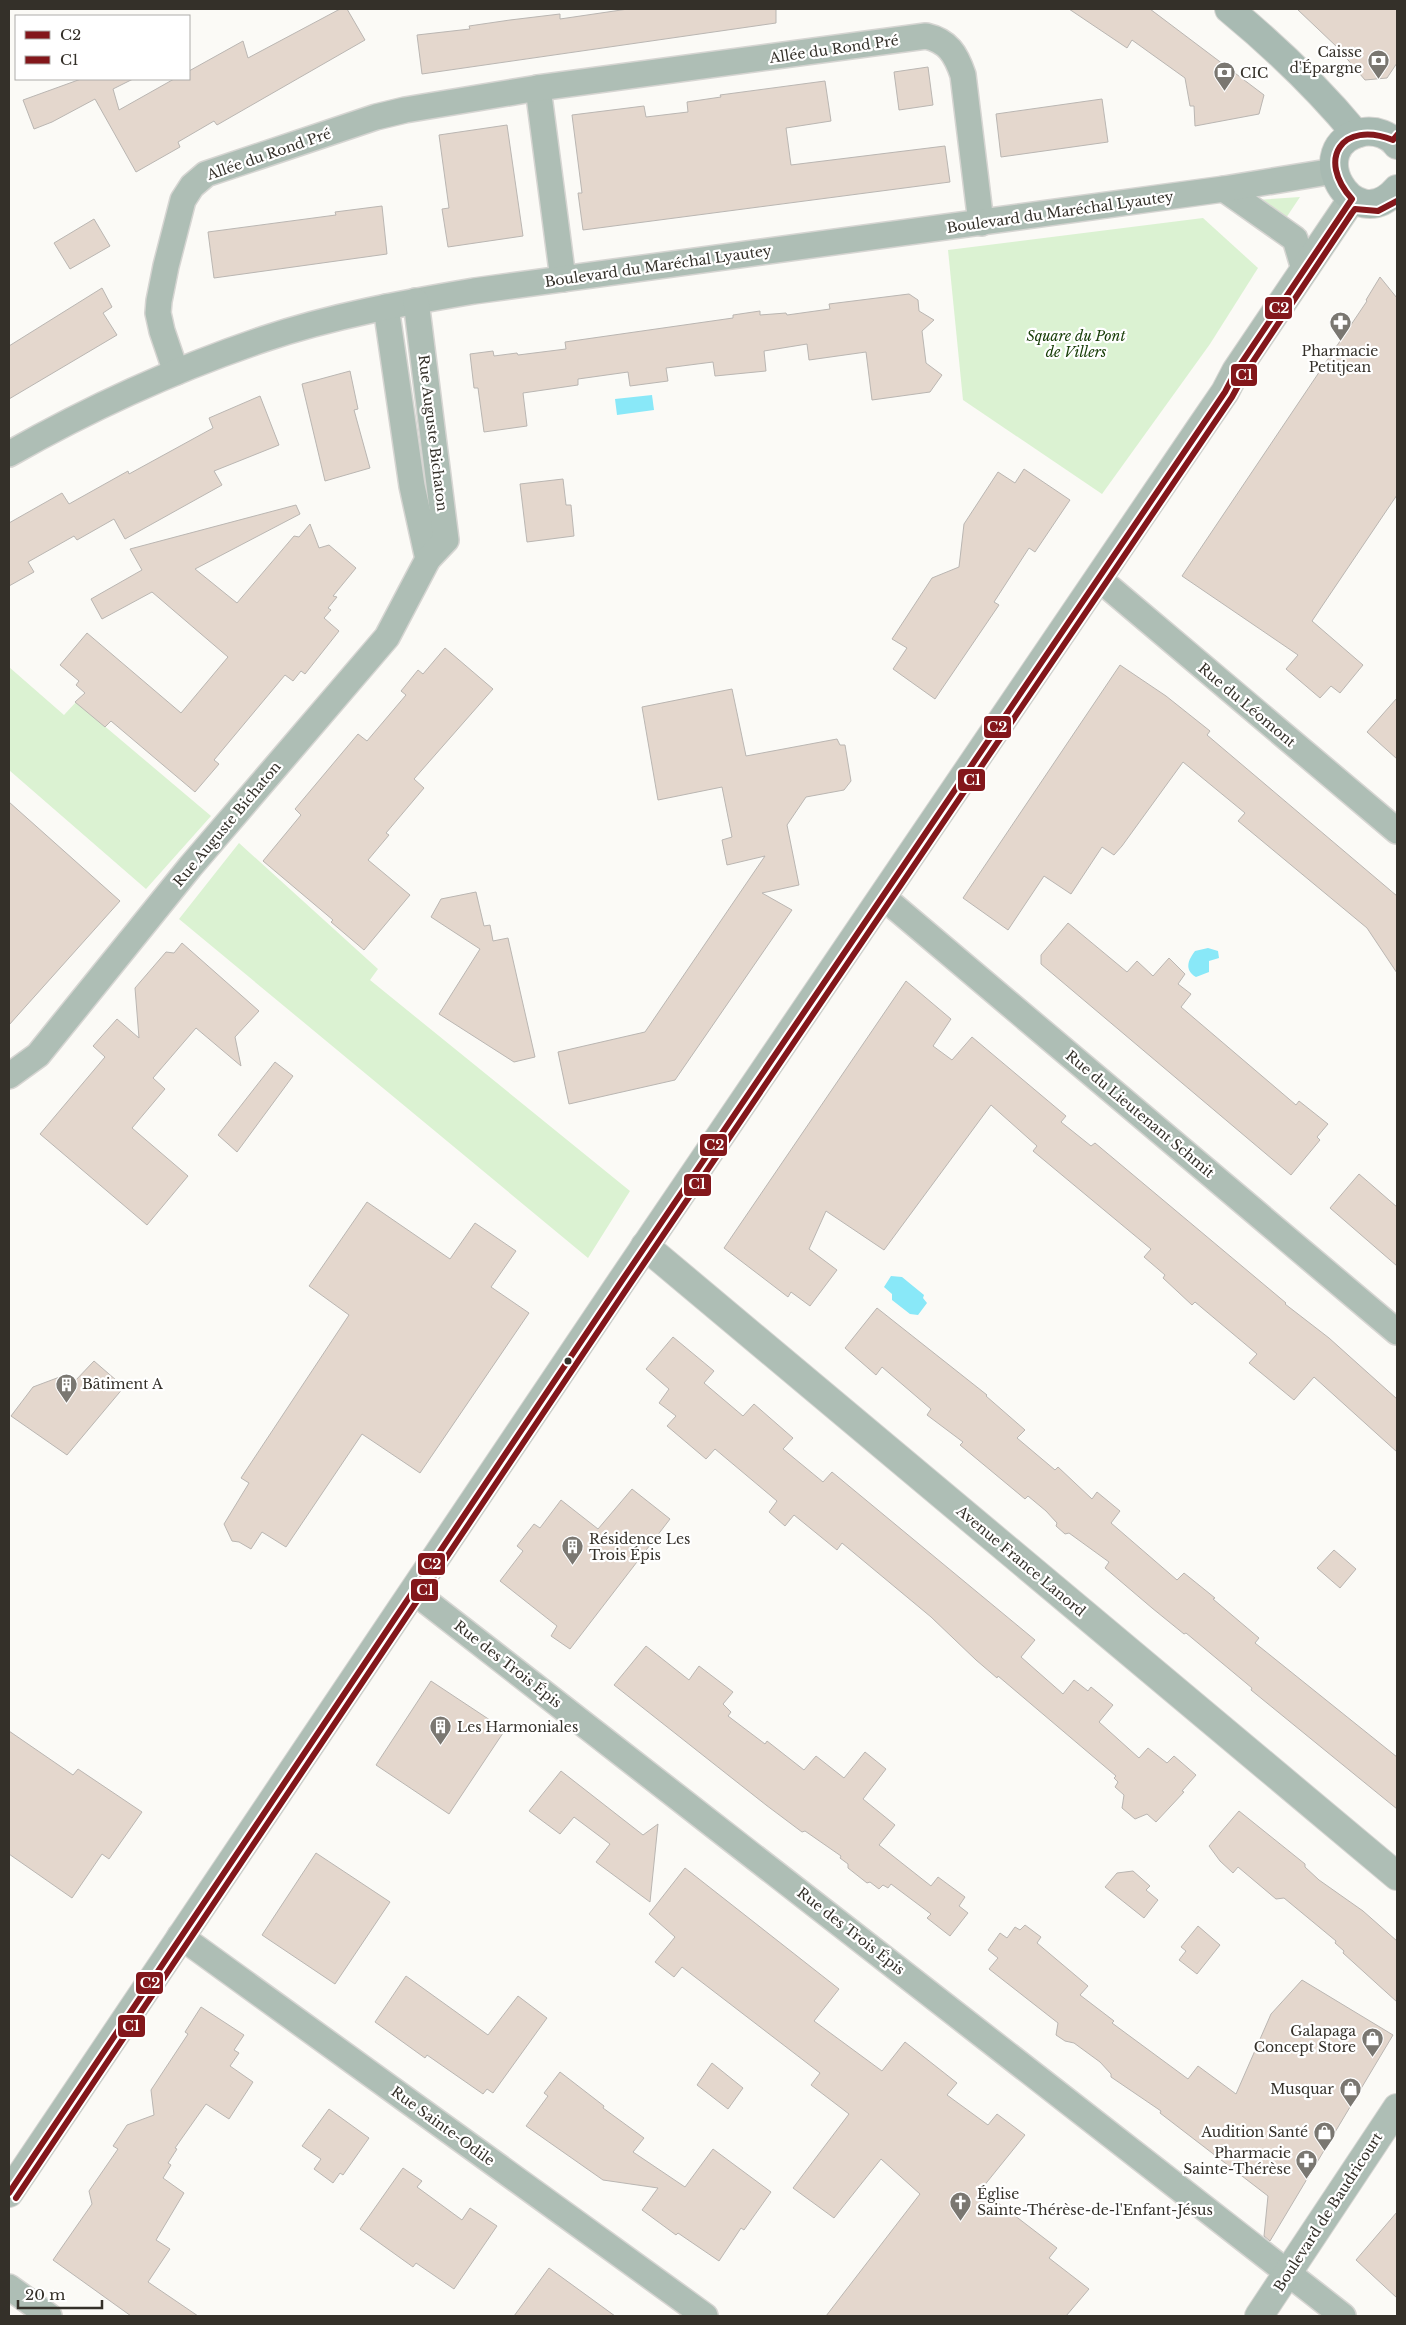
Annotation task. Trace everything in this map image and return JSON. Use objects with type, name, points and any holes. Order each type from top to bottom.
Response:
[{"type":"main road","points":[[1229,9],[1266,39],[1356,134]]},
{"type":"main road","points":[[1396,140],[1376,132],[1356,134],[1346,140],[1339,148],[1335,159],[1334,171],[1337,182],[1352,199],[1369,203],[1378,202],[1386,199],[1397,190]]},
{"type":"street","name":"Allée du Rond Pré","points":[[176,372],[158,313],[166,266],[183,200],[192,186],[206,174],[376,117],[405,110],[538,88],[926,36],[936,38],[945,43],[957,57],[962,75],[981,223]]},
{"type":"street","points":[[538,88],[563,279]]},
{"type":"street","name":"Boulevard du Maréchal Lyautey","points":[[9,454],[85,413],[176,372],[265,339],[416,300],[1224,189],[1334,171]]},
{"type":"street","points":[[1224,189],[1295,240],[1304,269]]},
{"type":"street","points":[[9,2193],[645,1246],[1225,392],[1236,371],[1352,199]]},
{"type":"street","name":"Rue Auguste Bichaton","points":[[9,1076],[38,1055],[190,866],[387,637],[428,559],[446,540],[416,300]]},
{"type":"street","name":"Rue Auguste Bichaton","points":[[386,307],[412,486],[428,559]]},
{"type":"street","name":"Rue du Léomont","points":[[1098,578],[1397,831]]},
{"type":"street","name":"Rue du Lieutenant Schmit","points":[[883,897],[1397,1332]]},
{"type":"street","name":"Avenue France Lanord","points":[[645,1246],[1397,1876]]},
{"type":"street","name":"Rue des Trois Épis","points":[[413,1590],[1343,2316]]},
{"type":"street","name":"Rue Sainte-Odile","points":[[180,1936],[705,2316]]},
{"type":"street","name":"Boulevard de Baudricourt","points":[[1259,2316],[1397,2108]]},
{"type":"street","points":[[9,2288],[49,2316]]},
{"type":"green space","points":[[1300,197],[1284,221],[1256,200]]},
{"type":"green space","name":"Square du Pont de Villers","points":[[1203,218],[1258,268],[1210,344],[1102,494],[963,400],[948,250]]},
{"type":"green space","points":[[9,667],[64,715],[76,702],[211,816],[146,889],[9,770]]},
{"type":"green space","points":[[239,843],[378,969],[370,980],[630,1191],[588,1258],[179,919]]},
{"type":"water","points":[[652,395],[654,410],[617,415],[615,399]]},
{"type":"water","points":[[1208,948],[1218,951],[1219,958],[1209,961],[1209,972],[1196,977],[1190,971],[1189,961],[1195,951]]},
{"type":"water","points":[[891,1276],[902,1277],[924,1295],[923,1298],[927,1303],[918,1315],[910,1314],[892,1300],[892,1294],[884,1287]]},
{"type":"building","points":[[340,9],[347,9],[365,40],[217,125],[214,121],[178,142],[180,147],[136,172],[95,99],[52,122],[34,129],[23,100],[78,80],[131,80],[113,89],[119,110],[172,80],[190,80],[190,70],[243,41],[248,58]]},
{"type":"building","points":[[628,9],[776,9],[776,23],[422,74],[417,35],[470,29],[469,26],[510,20],[560,14],[560,19]]},
{"type":"building","points":[[1069,9],[1150,9],[1264,95],[1259,114],[1195,126],[1194,106],[1190,106],[1185,78],[1132,40],[1127,48]]},
{"type":"building","points":[[1297,9],[1397,9],[1397,63],[1387,78],[1365,80],[1337,47]]},
{"type":"building","points":[[928,67],[933,105],[899,110],[894,72]]},
{"type":"building","points":[[825,81],[831,121],[786,128],[791,165],[945,146],[950,182],[583,230],[578,193],[582,193],[572,115],[644,106],[646,117],[688,112],[687,102],[721,97],[720,95]]},
{"type":"building","points":[[1102,99],[1108,142],[1001,157],[996,114]]},
{"type":"building","points":[[507,125],[523,236],[448,247],[442,209],[449,208],[439,135]]},
{"type":"building","points":[[382,206],[387,254],[214,278],[208,232],[336,215],[335,212]]},
{"type":"building","points":[[94,219],[110,246],[70,269],[54,243]]},
{"type":"building","points":[[1380,277],[1397,298],[1397,495],[1312,621],[1363,665],[1340,693],[1331,686],[1320,698],[1286,669],[1298,655],[1182,576],[1367,301]]},
{"type":"building","points":[[102,288],[112,307],[103,313],[117,335],[9,399],[9,346]]},
{"type":"building","points":[[909,294],[918,300],[919,311],[934,320],[922,331],[926,363],[942,375],[930,392],[872,400],[866,352],[809,360],[807,344],[764,351],[766,371],[715,376],[713,362],[666,368],[668,381],[630,386],[628,372],[578,379],[578,385],[523,393],[527,426],[484,432],[478,388],[474,388],[470,354],[493,351],[494,356],[517,353],[518,355],[566,349],[565,342],[733,318],[733,315],[760,311],[760,315],[786,313],[787,315],[830,309],[829,304]]},
{"type":"building","points":[[350,371],[358,409],[354,410],[370,468],[325,481],[302,384]]},
{"type":"building","points":[[260,396],[279,445],[214,471],[222,485],[125,539],[114,519],[77,540],[74,536],[28,562],[34,572],[9,586],[9,523],[62,493],[69,504],[128,471],[129,474],[213,428],[209,418]]},
{"type":"building","points":[[1024,469],[1070,500],[1035,552],[1029,548],[994,602],[999,605],[935,699],[893,669],[907,648],[892,639],[932,578],[959,567],[964,524],[998,472],[1015,483]]},
{"type":"building","points":[[563,479],[566,505],[571,505],[574,536],[527,542],[520,484]]},
{"type":"building","points":[[296,505],[300,514],[195,569],[237,603],[294,536],[299,537],[310,524],[319,548],[329,545],[356,568],[333,596],[337,597],[328,608],[331,610],[324,618],[339,631],[305,674],[301,671],[293,681],[285,675],[214,760],[219,764],[195,792],[111,721],[105,727],[75,702],[85,693],[76,685],[79,681],[60,665],[87,633],[181,713],[228,657],[152,592],[102,619],[91,599],[142,570],[130,549]]},
{"type":"building","points":[[445,648],[493,689],[414,779],[424,788],[386,833],[389,835],[368,860],[410,895],[364,950],[331,922],[333,920],[263,861],[301,815],[295,809],[358,734],[367,741],[406,695],[401,691],[418,670],[423,674]]},
{"type":"building","points":[[1120,665],[1166,696],[1210,731],[1207,735],[1397,896],[1397,973],[1367,928],[1238,821],[1245,813],[1183,762],[1122,846],[1114,855],[1102,847],[1071,894],[1044,876],[1008,930],[963,898]]},
{"type":"building","points":[[732,689],[746,756],[837,739],[840,745],[845,745],[851,781],[844,790],[806,797],[787,825],[799,885],[762,893],[792,910],[675,1080],[569,1104],[558,1052],[645,1032],[765,856],[727,865],[722,840],[732,837],[722,787],[658,800],[642,707]]},
{"type":"building","points":[[1397,698],[1397,759],[1367,732]]},
{"type":"building","points":[[9,802],[120,901],[9,1025]]},
{"type":"building","points":[[476,892],[484,926],[490,925],[493,941],[508,938],[535,1057],[514,1062],[439,1014],[480,949],[431,917],[441,899]]},
{"type":"building","points":[[1068,923],[1127,972],[1137,961],[1153,976],[1169,958],[1185,974],[1178,984],[1191,994],[1181,1007],[1296,1105],[1299,1101],[1328,1124],[1317,1137],[1320,1140],[1291,1175],[1041,964],[1041,955]]},
{"type":"building","points":[[182,943],[259,1011],[235,1037],[241,1066],[196,1028],[153,1078],[165,1089],[132,1128],[188,1176],[147,1225],[40,1134],[105,1057],[93,1046],[117,1019],[139,1038],[135,988],[166,952],[174,953]]},
{"type":"building","points":[[906,981],[951,1019],[933,1046],[952,1060],[972,1037],[1066,1116],[1061,1122],[1091,1146],[1095,1143],[1285,1304],[1329,1338],[1397,1399],[1397,1452],[1314,1377],[1294,1400],[1249,1363],[1257,1354],[1195,1302],[1192,1305],[1163,1278],[1165,1275],[1144,1257],[1151,1249],[1033,1151],[1037,1146],[991,1105],[884,1250],[826,1211],[809,1249],[837,1270],[810,1306],[791,1292],[788,1297],[724,1248]]},
{"type":"building","points":[[275,1062],[293,1076],[237,1152],[218,1135]]},
{"type":"building","points":[[1359,1174],[1397,1207],[1397,1266],[1330,1208]]},
{"type":"building","points":[[367,1202],[450,1259],[475,1223],[516,1251],[491,1287],[529,1313],[420,1473],[362,1434],[286,1547],[262,1532],[251,1549],[239,1542],[232,1541],[224,1524],[249,1483],[241,1478],[349,1315],[309,1286]]},
{"type":"building","points":[[877,1308],[987,1395],[1025,1430],[1017,1438],[1055,1470],[1058,1467],[1092,1499],[1097,1492],[1120,1511],[1111,1523],[1177,1580],[1184,1573],[1259,1638],[1255,1643],[1397,1757],[1397,1809],[1105,1568],[1109,1562],[1069,1533],[1065,1534],[1056,1526],[1057,1523],[1046,1511],[1028,1496],[1025,1499],[960,1445],[963,1442],[927,1415],[931,1409],[882,1367],[876,1375],[845,1348]]},
{"type":"building","points":[[673,1337],[714,1371],[704,1383],[743,1416],[754,1404],[793,1438],[783,1449],[823,1482],[832,1472],[1035,1640],[1021,1657],[1063,1694],[1074,1680],[1088,1691],[1091,1687],[1113,1705],[1099,1722],[1139,1758],[1148,1748],[1167,1763],[1174,1756],[1196,1775],[1182,1791],[1184,1792],[1156,1822],[1147,1814],[1135,1819],[1122,1808],[1124,1795],[1115,1787],[1118,1782],[1114,1778],[1116,1776],[998,1676],[997,1678],[931,1617],[842,1543],[837,1550],[794,1515],[785,1526],[769,1512],[777,1501],[715,1449],[706,1459],[667,1426],[676,1416],[659,1403],[669,1389],[646,1369]]},
{"type":"building","name":"Bâtiment A","points":[[94,1361],[124,1387],[67,1455],[11,1416],[33,1387],[65,1375],[75,1381]]},
{"type":"building","name":"Résidence Les Trois Épis","points":[[632,1489],[670,1519],[570,1649],[551,1636],[557,1626],[500,1581],[523,1551],[517,1546],[534,1524],[540,1528],[561,1500],[598,1529]]},
{"type":"building","points":[[1334,1550],[1356,1569],[1340,1588],[1317,1568]]},
{"type":"building","points":[[646,1646],[689,1680],[699,1666],[733,1692],[723,1704],[731,1712],[728,1716],[765,1744],[767,1741],[804,1770],[816,1756],[844,1778],[865,1752],[886,1769],[863,1799],[895,1825],[879,1845],[931,1886],[938,1877],[965,1897],[959,1906],[968,1913],[950,1936],[927,1918],[931,1914],[891,1884],[888,1888],[883,1885],[879,1889],[870,1882],[867,1883],[848,1868],[848,1864],[840,1858],[841,1856],[805,1831],[802,1832],[766,1805],[614,1685]]},
{"type":"building","name":"Les Harmoniales","points":[[431,1681],[505,1730],[449,1814],[376,1765]]},
{"type":"building","points":[[9,1731],[73,1775],[78,1769],[142,1812],[109,1859],[102,1854],[72,1898],[9,1854]]},
{"type":"building","points":[[561,1771],[643,1835],[658,1824],[650,1902],[596,1862],[610,1844],[574,1817],[560,1834],[529,1811]]},
{"type":"building","points":[[1239,1811],[1305,1864],[1305,1867],[1319,1880],[1363,1911],[1397,1941],[1397,2002],[1343,1953],[1344,1951],[1335,1943],[1336,1941],[1284,1898],[1276,1899],[1238,1867],[1233,1873],[1220,1861],[1209,1846]]},
{"type":"building","points":[[316,1853],[390,1902],[335,1984],[262,1935]]},
{"type":"building","points":[[685,1868],[839,1989],[814,2021],[882,2071],[905,2042],[957,2083],[947,2095],[988,2125],[997,2114],[1025,2135],[983,2187],[1000,2199],[997,2202],[1057,2248],[1049,2258],[1089,2289],[1066,2316],[826,2316],[920,2194],[881,2159],[834,2218],[793,2188],[849,2114],[811,2085],[820,2073],[682,1967],[674,1977],[655,1962],[675,1937],[649,1914]]},
{"type":"building","points":[[1133,1871],[1150,1886],[1146,1890],[1158,1900],[1144,1918],[1105,1887],[1117,1873]]},
{"type":"building","points":[[1025,1925],[1041,1937],[1037,1943],[1088,1986],[1080,1995],[1114,2021],[1112,2023],[1188,2079],[1198,2066],[1236,2094],[1271,2014],[1302,1980],[1393,2035],[1270,2241],[1264,2236],[1268,2196],[1160,2113],[1161,2111],[1111,2077],[1111,2074],[1100,2062],[1074,2043],[1065,2041],[1056,2035],[1058,2023],[989,1969],[998,1958],[988,1950],[1000,1933],[1007,1938],[1015,1927],[1020,1930]]},
{"type":"building","points":[[1198,1926],[1220,1945],[1197,1974],[1179,1960],[1186,1951],[1181,1947]]},
{"type":"building","points":[[406,1976],[488,2035],[518,1996],[547,2018],[493,2093],[487,2089],[483,2094],[427,2055],[425,2058],[375,2022]]},
{"type":"building","points":[[201,2007],[244,2035],[234,2050],[239,2053],[230,2066],[253,2082],[229,2119],[206,2104],[175,2148],[177,2149],[168,2163],[171,2165],[163,2178],[184,2193],[156,2240],[170,2249],[148,2282],[198,2316],[131,2316],[53,2260],[92,2204],[89,2191],[118,2149],[113,2146],[127,2125],[154,2115],[151,2090],[188,2034],[185,2032]]},
{"type":"building","points":[[712,2063],[743,2088],[728,2109],[697,2085]]},
{"type":"building","points":[[560,2072],[604,2106],[603,2108],[644,2138],[633,2152],[685,2187],[713,2149],[771,2192],[744,2230],[741,2228],[719,2261],[678,2233],[676,2235],[642,2210],[658,2188],[603,2180],[526,2126],[548,2096],[544,2093]]},
{"type":"building","points":[[329,2109],[369,2138],[343,2175],[340,2173],[333,2183],[314,2169],[321,2159],[302,2146]]},
{"type":"building","points":[[403,2168],[422,2181],[417,2187],[462,2220],[470,2208],[497,2226],[454,2289],[416,2263],[413,2267],[360,2229]]},
{"type":"building","points":[[1397,2212],[1397,2298],[1356,2260]]},
{"type":"building","points":[[549,2268],[615,2316],[514,2316]]},
{"type":"transit line","name":"C2","points":[[9,2193],[623,1279],[1225,392],[1236,371],[1352,199],[1341,184],[1336,170],[1336,157],[1340,147],[1348,139],[1360,135],[1375,135],[1393,140],[1397,135]]},
{"type":"transit line","name":"C1","points":[[16,2198],[630,1284],[1232,397],[1244,375],[1352,213],[1355,209],[1378,211],[1397,201]]},
{"type":"place","name":"Caisse d'Épargne","points":[[1378,79]]},
{"type":"place","name":"CIC","points":[[1224,92]]},
{"type":"place","name":"Pharmacie Petitjean","points":[[1340,342]]},
{"type":"place","name":"Bâtiment A","points":[[66,1403]]},
{"type":"place","name":"Résidence Les Trois Épis","points":[[573,1566]]},
{"type":"place","name":"Les Harmoniales","points":[[441,1746]]},
{"type":"place","name":"Galapaga Concept Store","points":[[1372,2058]]},
{"type":"place","name":"Musquar","points":[[1350,2108]]},
{"type":"place","name":"Audition Santé","points":[[1324,2151]]},
{"type":"place","name":"Pharmacie Sainte-Thérèse","points":[[1307,2180]]},
{"type":"place","name":"Église Sainte-Thérèse-de-l'Enfant-Jésus","points":[[961,2221]]}]
